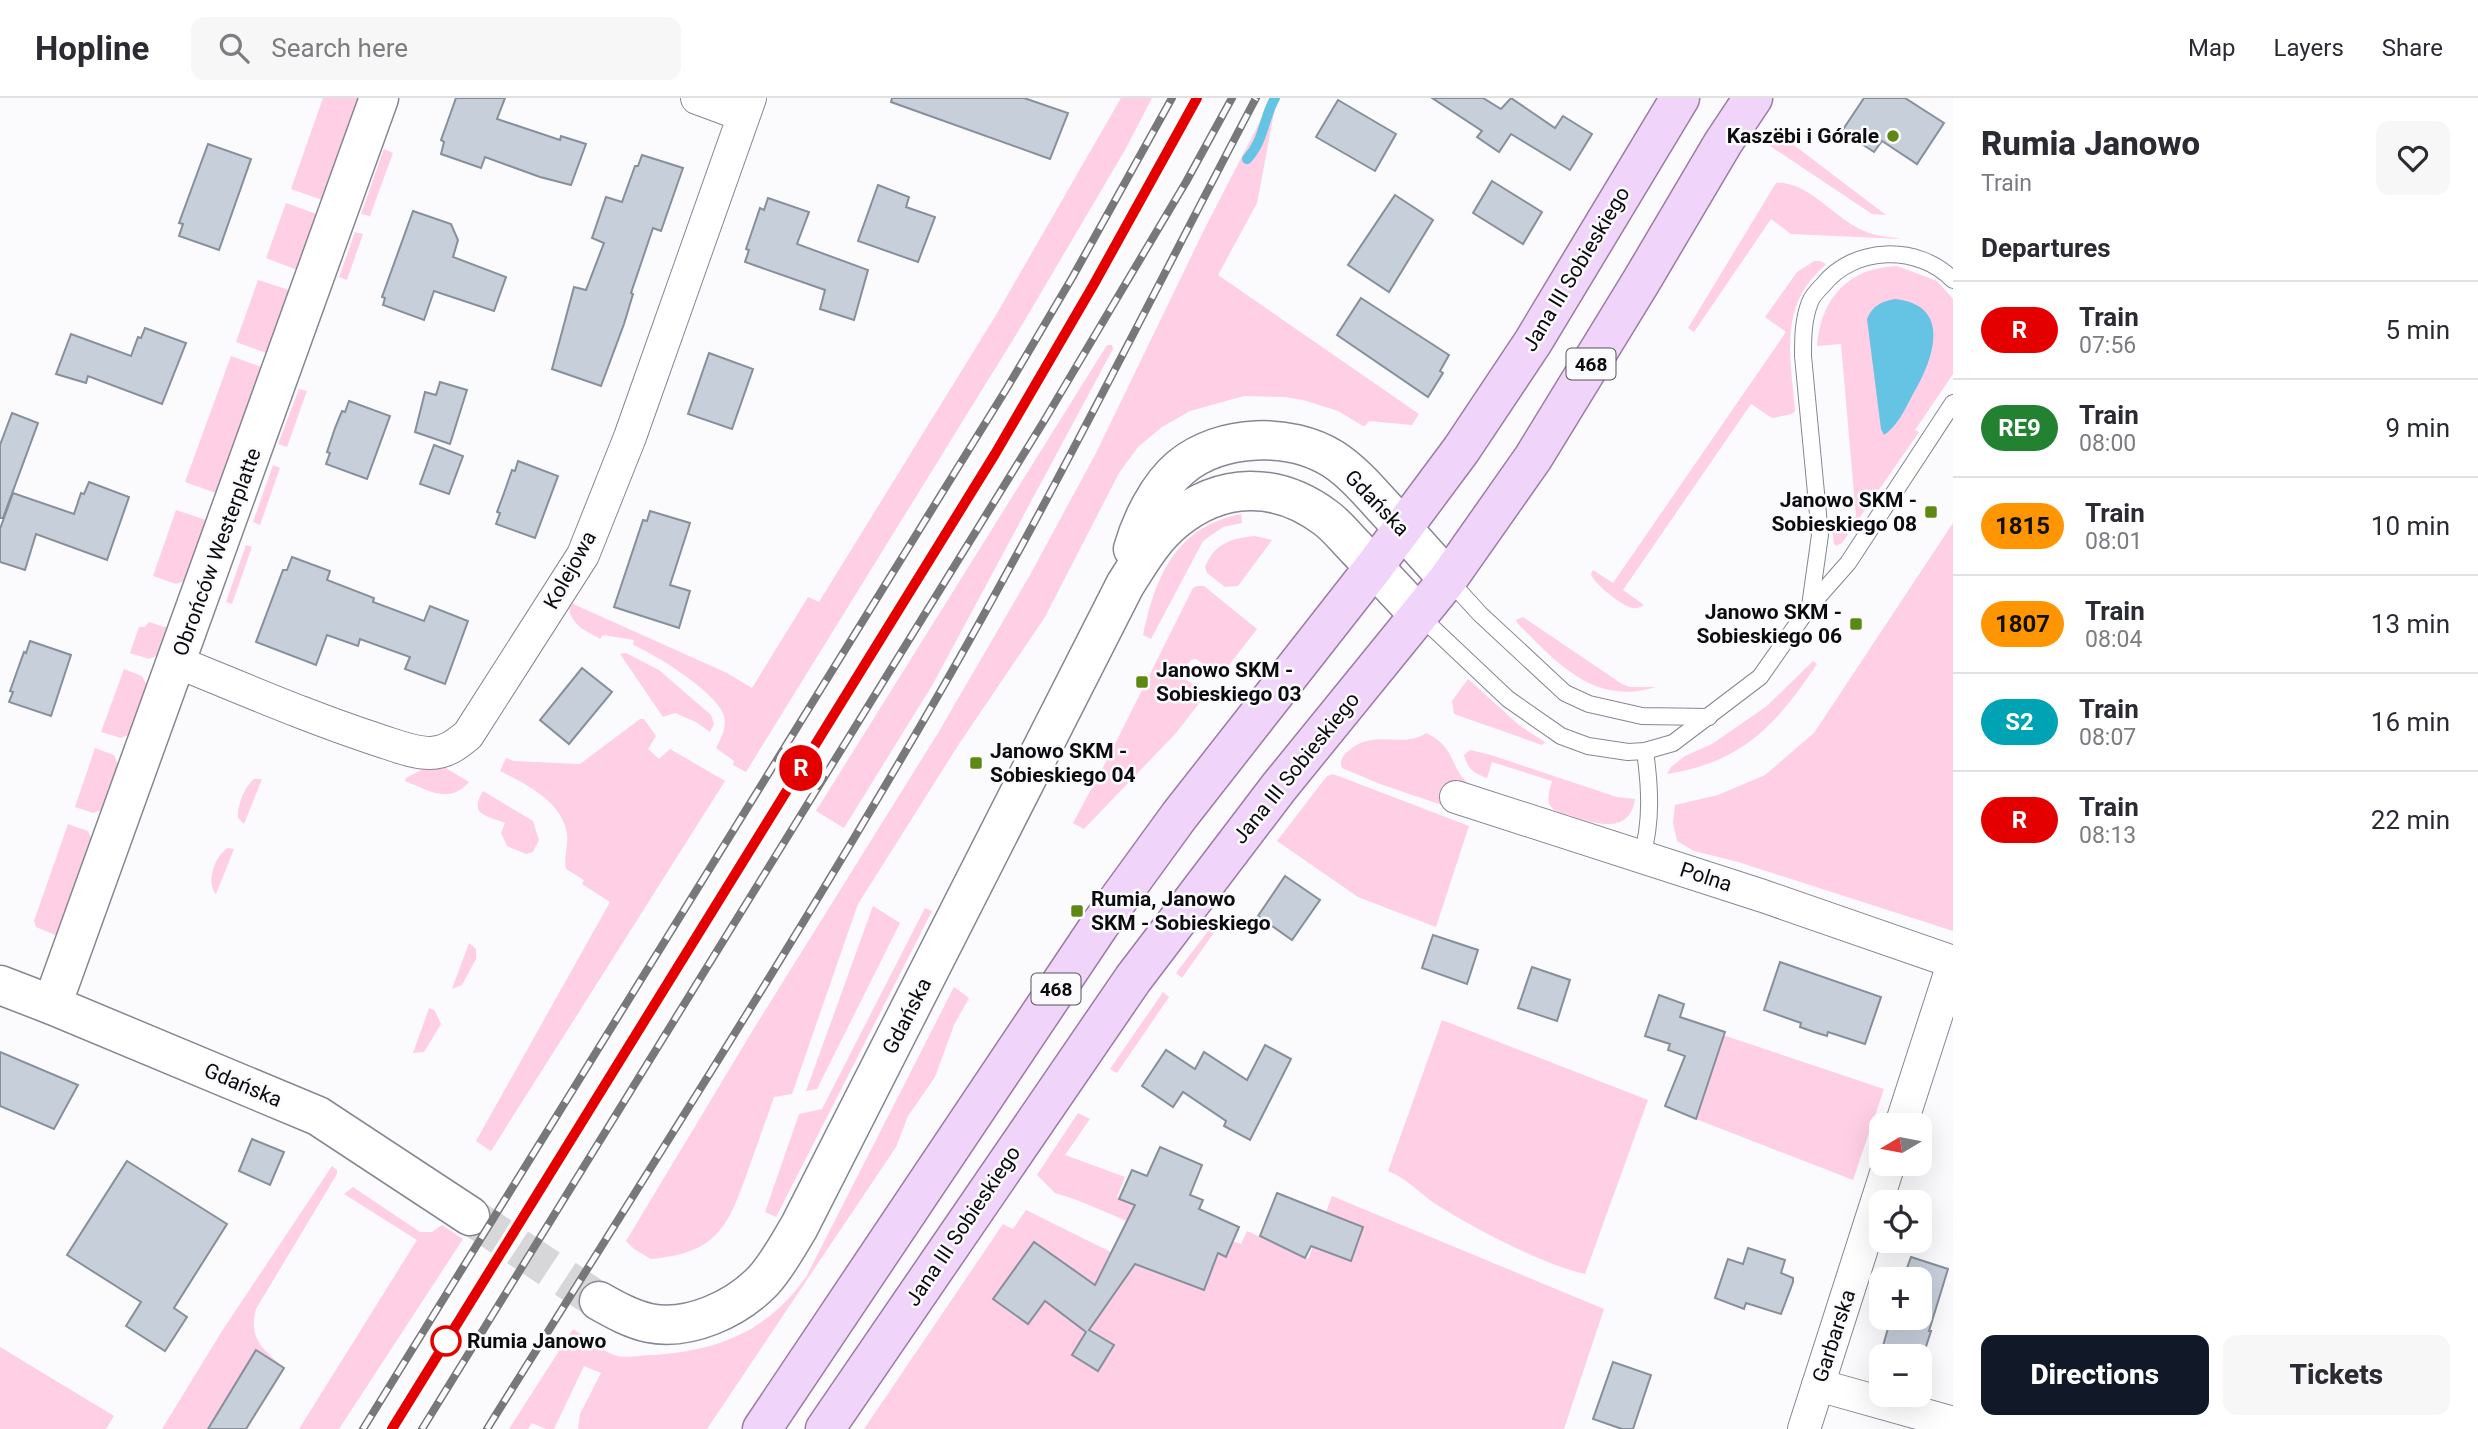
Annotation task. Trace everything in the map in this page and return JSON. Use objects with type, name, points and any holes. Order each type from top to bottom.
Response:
[{"type":"main road","name":"Obrońców Westerplatte","points":[[52,1004],[379,98]]},
{"type":"main road","name":"Jana III Sobieskiego","points":[[762,1429],[1099,926],[1179,816],[1403,529],[1512,376],[1680,98]]},
{"type":"main road","name":"Jana III Sobieskiego","points":[[825,1429],[1133,979],[1279,788],[1448,579],[1533,458],[1643,280],[1723,143],[1753,98]]},
{"type":"main road","name":"Gdańska","points":[[1125,585],[1134,545],[1163,486],[1181,467],[1217,447],[1257,441],[1297,445],[1334,460],[1360,481],[1448,579]]},
{"type":"main road","name":"Gdańska","points":[[599,1301],[652,1324],[680,1323],[709,1316],[737,1304],[765,1279],[799,1227],[1125,585],[1149,549],[1172,522],[1198,504],[1218,496],[1255,491],[1283,494],[1319,513],[1331,523],[1419,615]]},
{"type":"main road","name":"Gdańska","points":[[0,985],[52,1004],[318,1116],[470,1216]]},
{"type":"street","points":[[697,98],[746,106]]},
{"type":"street","name":"Kolejowa","points":[[177,662],[356,733],[409,749],[428,753],[441,752],[468,735],[583,555],[630,437],[746,106]]},
{"type":"street","name":"Polna","points":[[1456,797],[1894,939],[1953,963]]},
{"type":"street","points":[[1906,1113],[1953,963]]},
{"type":"street","name":"Garbarska","points":[[1804,1429],[1885,1176]]},
{"type":"street","points":[[1818,1385],[1950,1422]]},
{"type":"lane","points":[[1810,606],[1819,535],[1803,356],[1803,327],[1810,300],[1831,275],[1864,257],[1903,254],[1918,257],[1932,262],[1953,280]]},
{"type":"lane","points":[[1419,615],[1508,699],[1561,736],[1588,746],[1628,752],[1645,751],[1673,743],[1760,677],[1810,606],[1848,563],[1953,403]]},
{"type":"lane","points":[[1448,579],[1480,614],[1565,693],[1589,705],[1642,716],[1709,717]]},
{"type":"lane","points":[[1642,856],[1649,814],[1645,751]]},
{"type":"shaded area","points":[[323,98],[362,98],[325,201],[291,189]]},
{"type":"shaded area","points":[[1121,98],[1152,98],[1125,150],[1022,325],[746,772],[733,765],[734,761],[716,748],[725,720],[710,696],[670,665],[633,645],[634,640],[603,635],[600,639],[584,630],[573,619],[569,608],[571,603],[727,673],[752,688],[808,597],[819,602],[996,315]]},
{"type":"shaded area","points":[[1272,98],[1280,98],[1275,108],[1257,203],[1218,275],[1419,414],[1412,425],[1369,421],[1363,426],[1338,411],[1303,400],[1244,396],[1190,411],[1162,427],[1138,447],[1119,473],[1045,617],[959,744],[858,904],[792,1094],[774,1097],[740,1193],[725,1224],[716,1235],[690,1251],[651,1259],[626,1241],[753,1030],[938,733],[1030,575],[1096,453],[1205,228]]},
{"type":"shaded area","points":[[1774,130],[1886,215],[1872,214],[1767,144]]},
{"type":"shaded area","points":[[384,149],[393,153],[370,216],[361,214]]},
{"type":"shaded area","points":[[1776,183],[1788,184],[1810,194],[1864,231],[1902,239],[1791,234],[1771,219],[1694,332],[1688,328]]},
{"type":"shaded area","points":[[286,203],[319,215],[300,271],[266,258]]},
{"type":"shaded area","points":[[355,232],[363,234],[347,280],[339,277]]},
{"type":"shaded area","points":[[1814,261],[1826,264],[1809,282],[1799,299],[1791,330],[1795,411],[1772,418],[1751,404],[1623,590],[1644,605],[1634,608],[1622,604],[1597,583],[1591,574],[1593,570],[1613,583],[1786,332],[1765,317],[1797,272]]},
{"type":"shaded area","points":[[1897,266],[1937,281],[1953,299],[1953,374],[1915,430],[1919,432],[1842,543],[1836,546],[1831,520],[1856,517],[1841,344],[1817,346],[1820,329],[1831,300],[1851,280],[1880,268]]},
{"type":"shaded area","points":[[258,280],[292,291],[269,354],[236,342]]},
{"type":"shaded area","points":[[1107,345],[1112,345],[1113,349],[933,684],[844,828],[816,811]]},
{"type":"shaded area","points":[[231,356],[264,368],[219,494],[185,482]]},
{"type":"shaded area","points":[[299,389],[307,391],[287,447],[278,444]]},
{"type":"shaded area","points":[[273,465],[280,468],[260,525],[253,522]]},
{"type":"shaded area","points":[[176,510],[209,521],[188,580],[176,584],[153,576]]},
{"type":"shaded area","points":[[1241,514],[1242,523],[1223,527],[1203,541],[1151,639],[1143,635],[1155,593],[1172,557],[1200,530],[1219,520]]},
{"type":"shaded area","points":[[1953,523],[1953,931],[1738,862],[1694,851],[1677,841],[1673,823],[1675,805],[1718,795],[1765,775],[1814,733]]},
{"type":"shaded area","points":[[1255,536],[1272,540],[1238,586],[1225,587],[1207,573],[1205,567],[1218,548],[1238,538]]},
{"type":"shaded area","points":[[246,545],[252,547],[232,604],[226,602]]},
{"type":"shaded area","points":[[1204,586],[1257,629],[1218,679],[1208,667],[1196,659],[1191,660],[1181,673],[1183,678],[1207,693],[1176,733],[1084,829],[1073,823],[1193,588]]},
{"type":"shaded area","points":[[1523,617],[1622,684],[1630,687],[1656,687],[1614,691],[1579,678],[1563,667],[1518,624],[1516,620]]},
{"type":"shaded area","points":[[149,622],[171,629],[162,653],[149,659],[130,653],[139,627],[145,627]]},
{"type":"shaded area","points":[[626,653],[659,670],[711,715],[714,724],[710,732],[696,722],[675,713],[663,717],[620,654]]},
{"type":"shaded area","points":[[1813,661],[1817,664],[1802,686],[1772,722],[1755,737],[1717,760],[1667,774],[1671,767],[1685,756],[1712,744],[1767,706]]},
{"type":"shaded area","points":[[124,669],[142,676],[149,690],[134,732],[121,738],[101,732]]},
{"type":"shaded area","points":[[1468,679],[1520,726],[1545,742],[1542,745],[1454,714],[1452,701]]},
{"type":"shaded area","points":[[640,719],[644,719],[656,736],[648,749],[659,759],[670,749],[725,781],[491,1151],[476,1141],[610,902],[582,884],[584,880],[566,869],[567,834],[556,809],[539,794],[500,771],[506,758],[514,761],[580,764]]},
{"type":"shaded area","points":[[1426,733],[1443,745],[1471,786],[1448,807],[1342,768],[1343,757],[1356,745],[1377,739],[1407,740]]},
{"type":"shaded area","points":[[95,748],[114,755],[120,770],[107,808],[93,813],[75,807]]},
{"type":"shaded area","points":[[1470,750],[1617,797],[1635,799],[1632,810],[1626,818],[1610,824],[1591,822],[1559,812],[1552,808],[1549,802],[1552,781],[1492,762],[1487,778],[1467,764],[1464,755]]},
{"type":"shaded area","points":[[441,765],[469,782],[454,793],[446,794],[405,781],[427,767]]},
{"type":"shaded area","points":[[1333,774],[1469,826],[1436,927],[1358,897],[1277,841],[1327,776]]},
{"type":"shaded area","points":[[254,779],[262,779],[244,824],[238,818],[239,808],[244,792]]},
{"type":"shaded area","points":[[483,791],[533,821],[539,840],[533,852],[526,854],[507,846],[501,833],[505,823],[486,816],[479,810],[479,799]]},
{"type":"shaded area","points":[[68,824],[88,831],[94,844],[60,937],[36,927],[34,921]]},
{"type":"shaded area","points":[[228,848],[234,849],[216,894],[211,883],[213,870],[219,857]]},
{"type":"shaded area","points":[[873,906],[900,923],[817,1089],[806,1091]]},
{"type":"shaded area","points":[[925,908],[932,911],[776,1217],[765,1212],[799,1114],[822,1109]]},
{"type":"shaded area","points":[[1215,922],[1220,924],[1182,978],[1176,973]]},
{"type":"shaded area","points":[[469,943],[476,949],[476,959],[462,985],[452,989]]},
{"type":"shaded area","points":[[954,987],[969,998],[954,1025],[935,1077],[908,1116],[896,1147],[707,1429],[578,1429],[580,1414],[601,1373],[584,1366],[554,1429],[546,1429],[532,1423],[528,1429],[509,1429],[573,1329],[609,1353],[633,1357],[676,1353],[719,1343],[739,1335],[775,1312],[806,1277]]},
{"type":"shaded area","points":[[1163,992],[1169,997],[1117,1073],[1110,1069]]},
{"type":"shaded area","points":[[429,1008],[435,1011],[441,1024],[424,1052],[413,1053]]},
{"type":"shaded area","points":[[1442,1020],[1648,1100],[1585,1274],[1529,1254],[1489,1235],[1437,1205],[1388,1171]]},
{"type":"shaded area","points":[[1723,1035],[1884,1089],[1876,1113],[1869,1113],[1869,1133],[1853,1180],[1696,1119]]},
{"type":"shaded area","points":[[1078,1113],[1090,1119],[1065,1155],[1125,1177],[1117,1197],[1135,1205],[1129,1222],[1055,1193],[1037,1175]]},
{"type":"shaded area","points":[[332,1166],[337,1170],[337,1174],[256,1309],[254,1328],[259,1343],[284,1368],[256,1351],[208,1429],[162,1429],[222,1331]]},
{"type":"shaded area","points":[[353,1187],[420,1232],[432,1232],[442,1225],[463,1239],[339,1429],[299,1429],[417,1240],[344,1194]]},
{"type":"shaded area","points":[[1332,1196],[1604,1309],[1564,1429],[864,1429],[1003,1224],[1013,1229],[1026,1210],[1137,1265],[1204,1290],[1211,1272],[1197,1267],[1206,1248],[1226,1257],[1233,1241],[1241,1244],[1247,1231],[1308,1259],[1313,1246],[1351,1261],[1363,1227],[1326,1212]],"holes":[[[1034,1242],[1063,1263],[1044,1302],[1028,1324],[994,1299]]]},
{"type":"shaded area","points":[[0,1347],[114,1416],[106,1429],[0,1429]]},
{"type":"water","points":[[1895,299],[1913,303],[1925,312],[1932,323],[1934,336],[1932,351],[1920,382],[1900,417],[1884,435],[1867,319],[1878,305]]},
{"type":"building","points":[[456,98],[505,98],[497,119],[560,140],[561,136],[586,144],[571,185],[485,157],[481,168],[441,154],[444,142],[441,140]]},
{"type":"building","points":[[892,98],[1024,98],[1068,113],[1050,159],[891,102]]},
{"type":"building","points":[[1432,98],[1483,98],[1501,109],[1511,98],[1555,128],[1563,116],[1592,134],[1570,170],[1511,134],[1499,152],[1477,137],[1482,131]]},
{"type":"building","name":"Kaszëbi i Górale","points":[[1864,98],[1905,98],[1944,123],[1917,164],[1882,141],[1874,152],[1842,131]]},
{"type":"building","points":[[1338,100],[1396,134],[1375,171],[1316,137]]},
{"type":"building","points":[[208,144],[251,159],[219,250],[179,236],[183,224],[179,223]]},
{"type":"building","points":[[642,155],[683,168],[661,231],[653,228],[631,293],[633,294],[624,324],[601,386],[552,369],[574,287],[586,290],[604,243],[592,238],[606,197],[622,202],[635,166],[638,166]]},
{"type":"building","points":[[1492,181],[1542,212],[1523,244],[1473,213]]},
{"type":"building","points":[[878,185],[909,197],[906,207],[935,217],[918,262],[858,241]]},
{"type":"building","points":[[1395,195],[1433,220],[1389,292],[1348,265]]},
{"type":"building","points":[[768,198],[809,212],[797,244],[868,270],[854,320],[820,309],[825,290],[745,262],[749,250],[746,249],[760,208],[764,210]]},
{"type":"building","points":[[413,211],[451,224],[458,240],[453,257],[506,277],[494,311],[434,291],[424,320],[383,305],[385,298],[382,297]]},
{"type":"building","points":[[1361,298],[1449,355],[1440,371],[1443,373],[1428,397],[1337,335]]},
{"type":"building","points":[[145,328],[186,343],[162,404],[88,376],[86,383],[56,374],[71,334],[131,356],[138,337],[141,338]]},
{"type":"building","points":[[709,353],[753,369],[732,429],[688,414]]},
{"type":"building","points":[[440,382],[467,390],[450,444],[415,432],[425,392],[436,395]]},
{"type":"building","points":[[349,401],[390,416],[367,479],[326,464],[335,428]]},
{"type":"building","points":[[12,413],[38,423],[3,518],[0,518],[0,445]]},
{"type":"building","points":[[434,445],[463,456],[449,494],[420,484]]},
{"type":"building","points":[[518,461],[558,476],[535,538],[496,524],[500,513],[497,512],[512,470],[515,471]]},
{"type":"building","points":[[89,482],[129,497],[107,560],[36,534],[25,570],[0,562],[0,529],[13,493],[74,514],[81,493],[84,494]]},
{"type":"building","points":[[650,511],[690,523],[670,585],[690,591],[679,628],[614,607],[643,520],[647,521]]},
{"type":"building","points":[[292,557],[330,571],[327,580],[374,598],[373,602],[424,621],[430,606],[468,621],[445,684],[405,669],[410,657],[360,639],[358,646],[327,635],[316,665],[256,642],[283,570],[287,570]]},
{"type":"building","points":[[30,641],[71,655],[51,716],[9,702],[13,692],[10,691]]},
{"type":"building","points":[[582,668],[612,692],[569,744],[540,720]]},
{"type":"building","points":[[1285,876],[1320,900],[1292,940],[1258,916]]},
{"type":"building","points":[[1433,935],[1478,950],[1467,984],[1422,968]]},
{"type":"building","points":[[1780,962],[1881,997],[1865,1044],[1828,1032],[1827,1036],[1814,1032],[1800,1027],[1801,1023],[1764,1010]]},
{"type":"building","points":[[1532,967],[1570,980],[1557,1021],[1518,1008]]},
{"type":"building","points":[[1659,995],[1684,1004],[1680,1017],[1725,1032],[1696,1119],[1665,1106],[1685,1056],[1668,1050],[1670,1044],[1645,1036]]},
{"type":"building","points":[[1265,1045],[1291,1059],[1250,1140],[1224,1126],[1226,1121],[1183,1092],[1173,1107],[1142,1086],[1166,1050],[1195,1069],[1204,1052],[1247,1080]]},
{"type":"building","points":[[0,1052],[78,1085],[54,1129],[0,1106]]},
{"type":"building","points":[[252,1139],[284,1152],[270,1185],[239,1171]]},
{"type":"building","points":[[1160,1147],[1202,1165],[1190,1195],[1203,1200],[1199,1209],[1239,1227],[1226,1257],[1218,1253],[1204,1290],[1135,1264],[1089,1330],[1114,1345],[1098,1371],[1072,1355],[1086,1332],[1045,1301],[1028,1324],[993,1299],[1034,1242],[1095,1285],[1135,1205],[1119,1199],[1132,1170],[1147,1176]]},
{"type":"building","points":[[127,1161],[227,1224],[174,1308],[187,1317],[165,1351],[126,1326],[141,1302],[67,1255]]},
{"type":"building","points":[[1277,1193],[1363,1227],[1351,1261],[1311,1246],[1305,1258],[1260,1236]]},
{"type":"building","points":[[1748,1248],[1785,1260],[1781,1273],[1793,1278],[1793,1282],[1781,1314],[1746,1303],[1744,1309],[1715,1298],[1728,1259],[1743,1264]]},
{"type":"building","points":[[1911,1257],[1948,1269],[1932,1321],[1932,1267],[1907,1267]]},
{"type":"building","points":[[1888,1330],[1931,1331],[1927,1344],[1883,1344]]},
{"type":"building","points":[[256,1350],[284,1368],[246,1429],[208,1429]]},
{"type":"building","points":[[1613,1362],[1651,1375],[1633,1429],[1622,1429],[1593,1419]]},
{"type":"waterway","points":[[1247,159],[1257,145],[1275,98]]},
{"type":"tunnel","points":[[470,1216],[599,1301]]},
{"type":"railway","points":[[363,1429],[1007,388],[1172,98]]},
{"type":"railway","points":[[392,1429],[1023,406],[1197,98]]},
{"type":"railway","points":[[422,1429],[1044,421],[1186,182],[1232,98]]},
{"type":"railway","points":[[487,1429],[764,987],[969,642],[1053,488],[1256,98]]},
{"type":"train","name":"R","points":[[392,1429],[995,454],[1094,284],[1197,98]]},
{"type":"place","name":"Kaszëbi i Górale","points":[[1893,136]]},
{"type":"place","name":"Janowo SKM - Sobieskiego 08","points":[[1931,512]]},
{"type":"place","name":"Janowo SKM - Sobieskiego 06","points":[[1856,624]]},
{"type":"place","name":"Janowo SKM - Sobieskiego 03","points":[[1142,682]]},
{"type":"place","name":"Janowo SKM - Sobieskiego 04","points":[[976,763]]},
{"type":"place","name":"Rumia, Janowo SKM - Sobieskiego","points":[[1077,911]]},
{"type":"place","name":"Rumia Janowo","points":[[446,1341]]}]
